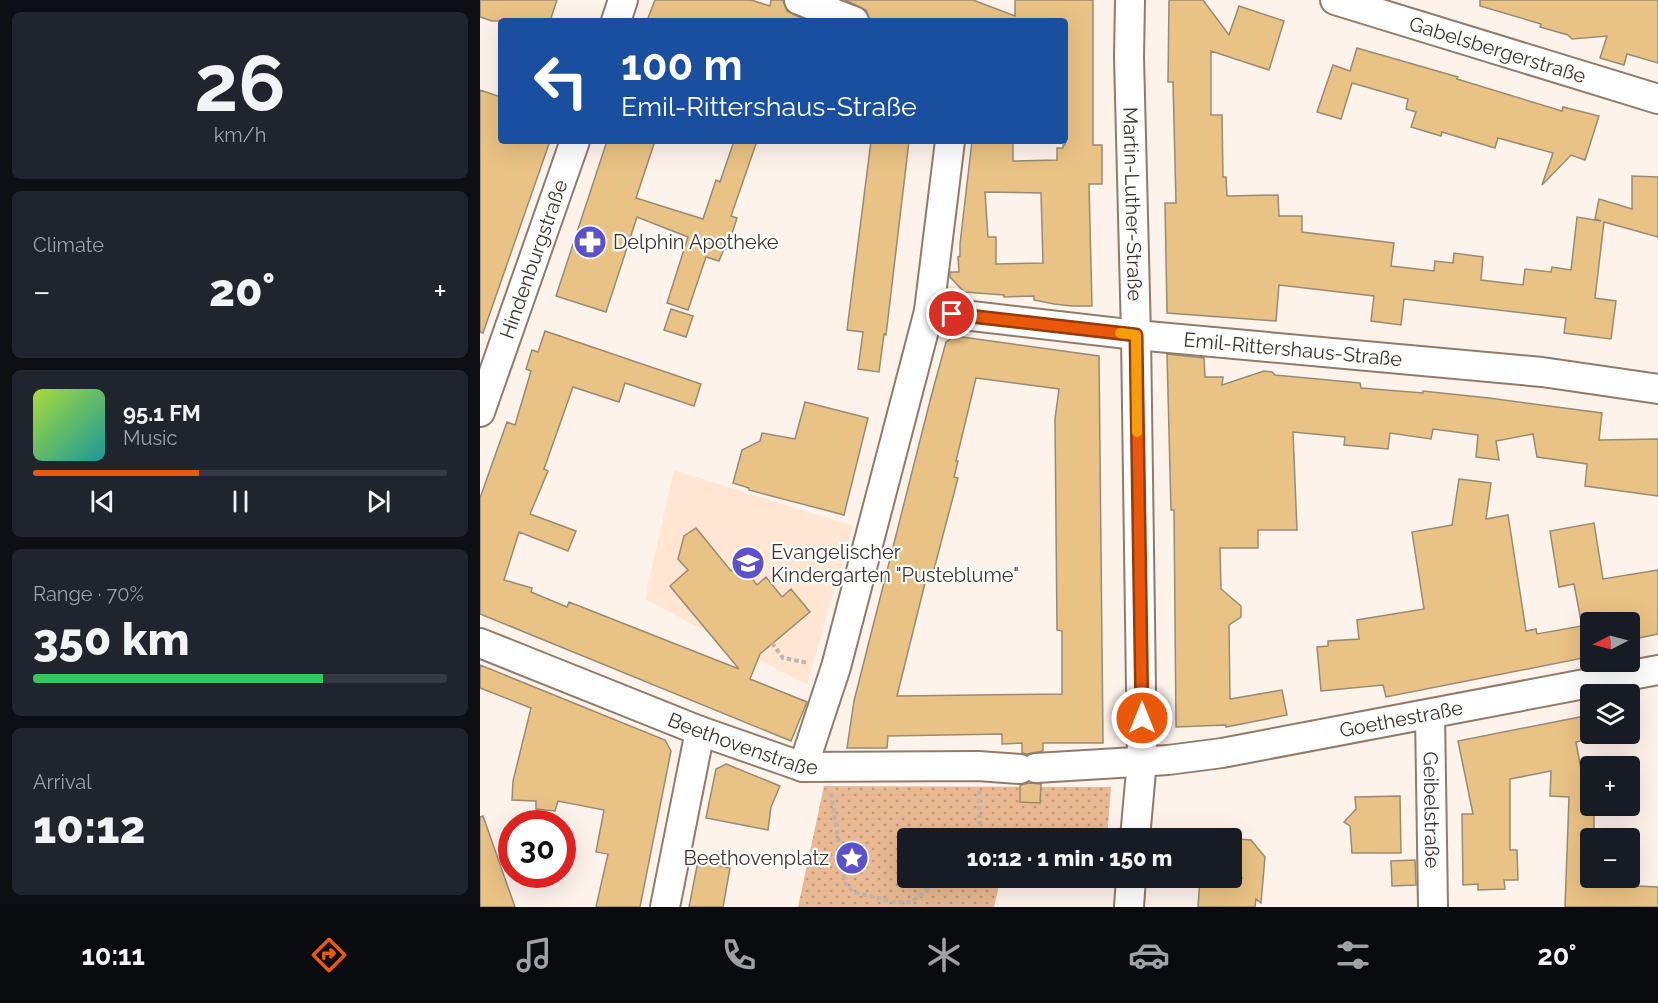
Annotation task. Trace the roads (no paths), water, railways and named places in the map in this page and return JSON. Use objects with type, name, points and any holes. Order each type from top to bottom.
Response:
[{"type":"street","points":[[617,18],[623,0]]},
{"type":"street","points":[[799,0],[846,18]]},
{"type":"street","name":"Martin-Luther-Straße","points":[[1130,0],[1129,57],[1136,335],[1142,760],[1136,828]]},
{"type":"street","name":"Gabelsbergerstraße","points":[[1335,0],[1658,99]]},
{"type":"street","name":"Hindenburgstraße","points":[[480,412],[492,338],[574,144]]},
{"type":"street","points":[[816,766],[836,668],[928,311],[950,144]]},
{"type":"street","name":"Emil-Rittershaus-Straße","points":[[928,311],[1136,335],[1542,372],[1658,390]]},
{"type":"street","name":"Beethovenstraße","points":[[480,643],[700,731],[816,766],[1028,768],[1142,760]]},
{"type":"street","name":"Goethestraße","points":[[1142,760],[1222,753],[1658,670]]},
{"type":"street","name":"Geibelstraße","points":[[1430,714],[1433,907]]},
{"type":"street","points":[[665,907],[700,731]]},
{"type":"street","points":[[1128,907],[1130,888]]},
{"type":"place","name":"Delphin Apotheke","points":[[590,242]]},
{"type":"place","name":"Evangelischer Kindergarten \"Pusteblume\"","points":[[748,563]]},
{"type":"place","name":"Beethovenplatz","points":[[852,858]]}]
